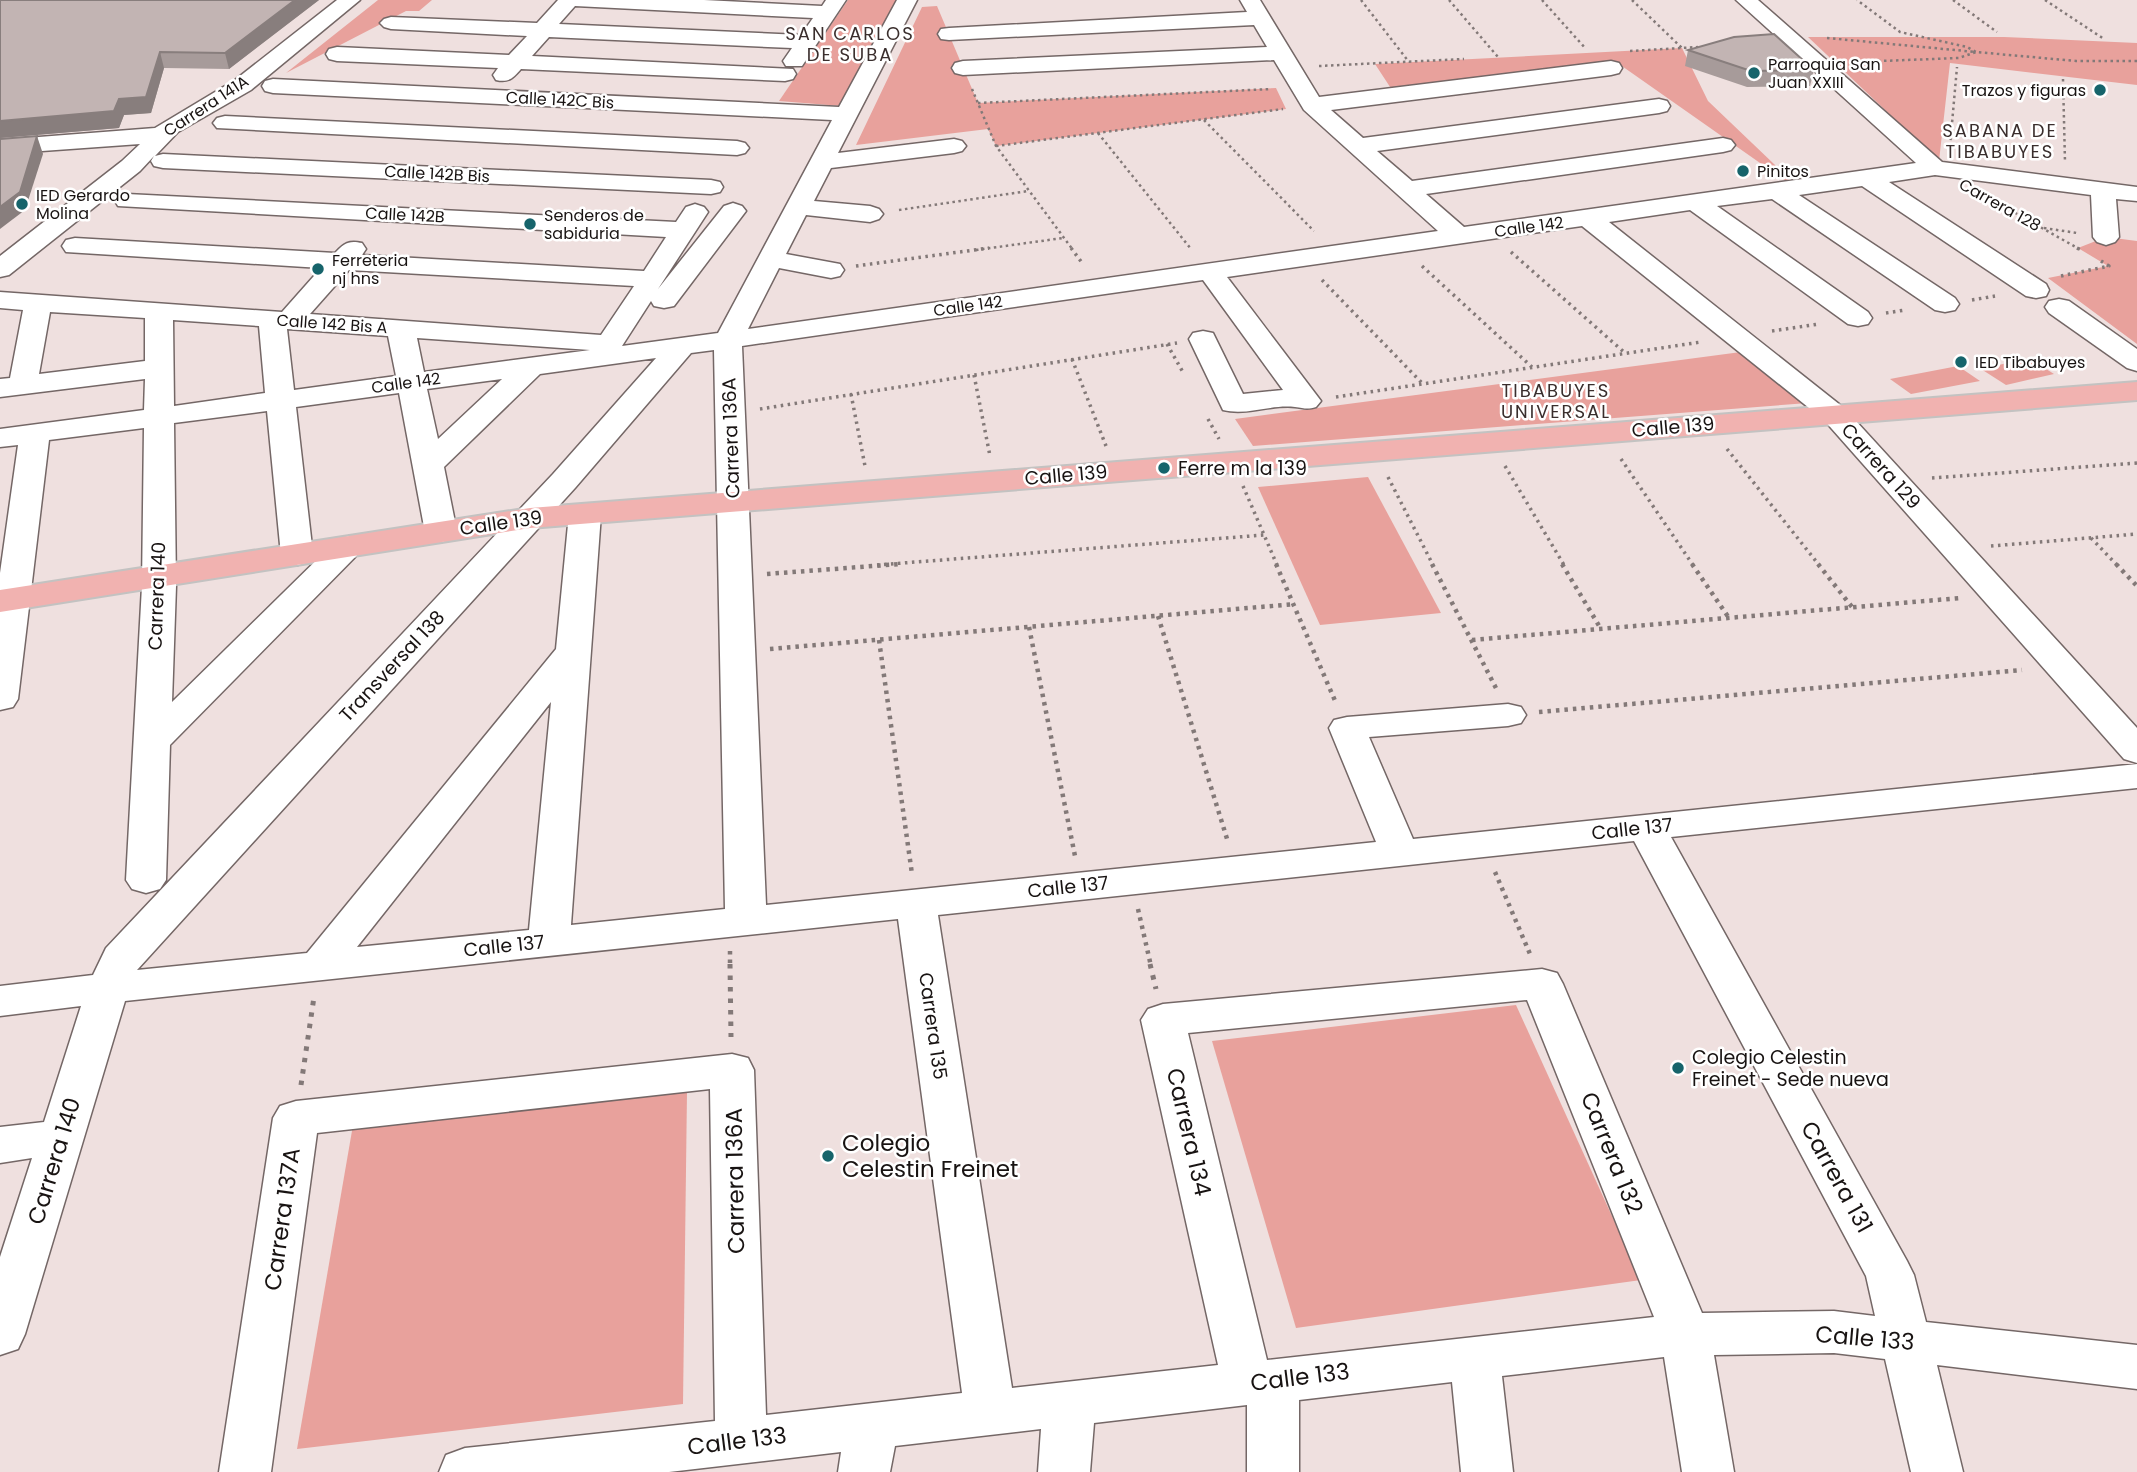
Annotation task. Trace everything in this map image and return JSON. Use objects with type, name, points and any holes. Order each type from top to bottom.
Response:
[{"type":"main road","name":"Calle 139","points":[[7,600],[530,518],[2137,391]]},
{"type":"street","name":"Carrera 141A","points":[[0,269],[131,166],[160,135],[184,118],[243,85],[350,0]]},
{"type":"street","points":[[297,555],[281,400],[280,320],[342,261],[571,0],[832,6]]},
{"type":"street","name":"Carrera 136A","points":[[738,922],[738,652],[728,340],[908,0]]},
{"type":"street","points":[[1746,0],[1941,169]]},
{"type":"street","points":[[620,344],[652,279],[832,6]]},
{"type":"street","points":[[949,34],[1256,9],[1307,96],[1358,146],[1460,237]]},
{"type":"street","points":[[391,23],[806,42]]},
{"type":"street","points":[[963,68],[1281,53]]},
{"type":"street","points":[[337,54],[785,74]]},
{"type":"street","points":[[1307,96],[1611,68]]},
{"type":"street","points":[[1307,96],[1383,90],[1376,79],[1357,78]]},
{"type":"street","name":"Calle 142C Bis","points":[[272,86],[848,114]]},
{"type":"street","points":[[1358,146],[1659,106]]},
{"type":"street","points":[[225,123],[737,148]]},
{"type":"street","points":[[0,147],[160,135]]},
{"type":"street","points":[[1406,189],[1723,145]]},
{"type":"street","points":[[822,162],[954,146]]},
{"type":"street","name":"Calle 142B Bis","points":[[163,161],[711,187]]},
{"type":"street","name":"Calle 142","points":[[0,438],[728,340],[1941,169],[2137,194]]},
{"type":"street","points":[[1867,178],[2036,290]]},
{"type":"street","points":[[2098,250],[2103,190]]},
{"type":"street","points":[[1777,191],[1945,304]]},
{"type":"street","name":"Calle 142B","points":[[127,201],[684,230]]},
{"type":"street","points":[[1696,203],[1858,318]]},
{"type":"street","points":[[798,207],[870,214]]},
{"type":"street","points":[[620,344],[733,211]]},
{"type":"street","name":"Carrera 129","points":[[1589,219],[1834,414],[2137,751]]},
{"type":"street","points":[[75,246],[652,279]]},
{"type":"street","points":[[771,259],[831,270]]},
{"type":"street","points":[[1210,272],[1305,399]]},
{"type":"street","points":[[2060,297],[2137,362]]},
{"type":"street","name":"Calle 142 Bis A","points":[[0,300],[674,347]]},
{"type":"street","points":[[38,303],[12,387],[160,368]]},
{"type":"street","name":"Carrera 140","points":[[146,880],[159,576],[159,312]]},
{"type":"street","points":[[401,328],[441,532]]},
{"type":"street","points":[[1203,339],[1233,404],[1305,399]]},
{"type":"street","name":"Transversal 138","points":[[107,988],[117,965],[131,944],[530,518],[674,347]]},
{"type":"street","points":[[428,465],[532,366]]},
{"type":"street","points":[[0,699],[7,600],[35,433]]},
{"type":"street","points":[[549,941],[585,514]]},
{"type":"street","points":[[151,743],[350,546]]},
{"type":"street","points":[[319,966],[574,650]]},
{"type":"street","points":[[1400,853],[1347,728],[1508,715]]},
{"type":"street","name":"Calle 137","points":[[0,1001],[549,941],[2137,776]]},
{"type":"street","name":"Carrera 131","points":[[1646,827],[1890,1275],[1937,1472]]},
{"type":"street","name":"Carrera 135","points":[[916,903],[989,1412]]},
{"type":"street","points":[[1163,1020],[1542,984]]},
{"type":"street","name":"Carrera 132","points":[[1542,984],[1686,1334],[1707,1472]]},
{"type":"street","name":"Carrera 140","points":[[0,1334],[107,988]]},
{"type":"street","name":"Carrera 134","points":[[1163,1020],[1260,1382],[1273,1472]]},
{"type":"street","points":[[296,1118],[732,1070]]},
{"type":"street","name":"Carrera 136A","points":[[732,1070],[741,1440]]},
{"type":"street","name":"Carrera 137A","points":[[245,1472],[296,1118]]},
{"type":"street","points":[[0,1145],[61,1137]]},
{"type":"street","name":"Calle 133","points":[[465,1472],[649,1461],[741,1440],[868,1449],[989,1412],[1686,1334],[1834,1332],[2137,1367]]},
{"type":"street","points":[[1475,1357],[1487,1472]]},
{"type":"street","points":[[1064,1472],[1069,1404]]},
{"type":"path","points":[[1361,0],[1409,62]]},
{"type":"path","points":[[1449,0],[1498,57]]},
{"type":"path","points":[[1542,0],[1589,53]]},
{"type":"path","points":[[1632,0],[1682,48]]},
{"type":"path","points":[[1857,0],[1900,32],[1957,44],[1976,52]]},
{"type":"path","points":[[1953,0],[1997,32]]},
{"type":"path","points":[[2045,0],[2104,39]]},
{"type":"path","points":[[1786,36],[2041,55],[2076,61],[2137,61]]},
{"type":"path","points":[[1815,61],[1934,60],[1959,58],[1976,52]]},
{"type":"path","points":[[1941,169],[1956,67]]},
{"type":"path","points":[[2063,79],[2065,185]]},
{"type":"path","points":[[978,103],[1307,96]]},
{"type":"path","points":[[1100,288],[996,146],[1204,119],[1307,96]]},
{"type":"path","points":[[1204,119],[1337,254]]},
{"type":"path","points":[[1097,133],[1210,272]]},
{"type":"path","points":[[870,214],[1028,191]]},
{"type":"path","name":"Carrera 128","points":[[1994,201],[2098,250]]},
{"type":"path","points":[[1489,233],[1626,353]]},
{"type":"path","points":[[831,270],[1063,238]]},
{"type":"path","points":[[1399,245],[1533,367]]},
{"type":"path","points":[[2060,297],[2048,278],[2109,266],[2098,250]]},
{"type":"path","points":[[1302,259],[1423,384]]},
{"type":"path","points":[[1305,399],[1423,384],[2036,290],[2060,297]]},
{"type":"path","points":[[730,413],[1203,339]]},
{"type":"path","points":[[1072,359],[1108,451]]},
{"type":"path","points":[[974,375],[991,462]]},
{"type":"path","points":[[851,394],[866,471]]},
{"type":"path","points":[[1726,448],[1852,607]]},
{"type":"path","points":[[1620,458],[1729,618]]},
{"type":"path","points":[[1894,481],[2137,463]]},
{"type":"path","points":[[1504,465],[1601,629]]},
{"type":"path","points":[[1386,473],[1508,715],[2061,667]]},
{"type":"path","points":[[1242,485],[1347,728]]},
{"type":"path","points":[[1955,549],[2137,534]]},
{"type":"path","points":[[735,576],[1264,535]]},
{"type":"path","points":[[2091,538],[2137,586]]},
{"type":"path","points":[[1472,640],[1996,594]]},
{"type":"path","points":[[738,652],[1294,604]]},
{"type":"path","points":[[1158,616],[1237,870]]},
{"type":"path","points":[[1029,627],[1081,886]]},
{"type":"path","points":[[880,639],[916,903]]},
{"type":"path","points":[[1484,844],[1542,984]]},
{"type":"path","points":[[1132,881],[1163,1020]]},
{"type":"path","points":[[732,1070],[738,922]]},
{"type":"path","points":[[296,1118],[319,966]]},
{"type":"shaded area","points":[[378,0],[432,0],[419,11],[406,11],[286,73]]},
{"type":"shaded area","points":[[848,0],[898,0],[841,106],[779,101]]},
{"type":"shaded area","points":[[937,6],[978,103],[1276,88],[1286,109],[996,146],[988,129],[856,145],[922,7]]},
{"type":"shaded area","points":[[1808,37],[2004,37],[2137,43],[2137,85],[1950,63],[1939,161]]},
{"type":"shaded area","points":[[1682,48],[1708,101],[1794,183],[1790,184],[1619,64],[1394,93],[1375,64]]},
{"type":"shaded area","points":[[2106,237],[2137,241],[2137,344],[2048,278],[2108,266],[2078,248]]},
{"type":"shaded area","points":[[1741,352],[1808,403],[1253,446],[1235,419]]},
{"type":"shaded area","points":[[2029,358],[2054,374],[2006,385],[1981,369]]},
{"type":"shaded area","points":[[1958,366],[1980,381],[1911,394],[1890,379]]},
{"type":"shaded area","points":[[1368,477],[1441,613],[1320,625],[1258,487]]},
{"type":"shaded area","points":[[1516,1005],[1641,1280],[1296,1328],[1212,1041]]},
{"type":"shaded area","points":[[687,1092],[683,1404],[297,1449],[353,1125]]},
{"type":"building","points":[[0,0],[295,0],[225,53],[160,52],[146,97],[119,99],[114,111],[0,121]]},
{"type":"building","points":[[1774,34],[1814,70],[1751,71],[1688,50],[1734,37]]},
{"type":"building","points":[[37,136],[20,192],[0,207],[0,139]]},
{"type":"place","name":"Parroquia San Juan XXIII","points":[[1754,73]]},
{"type":"place","name":"Trazos y figuras","points":[[2100,90]]},
{"type":"place","name":"Pinitos","points":[[1743,171]]},
{"type":"place","name":"IED Gerardo Molina","points":[[22,204]]},
{"type":"place","name":"Senderos de sabiduria","points":[[530,224]]},
{"type":"place","name":"Ferreteria nj hns","points":[[318,269]]},
{"type":"place","name":"IED Tibabuyes","points":[[1961,362]]},
{"type":"place","name":"Ferre m la 139","points":[[1164,468]]},
{"type":"place","name":"Colegio Celestin Freinet - Sede nueva","points":[[1678,1068]]},
{"type":"place","name":"Colegio Celestin Freinet","points":[[828,1156]]},
{"type":"district","name":"SAN CARLOS DE SUBA","points":[[850,43]]},
{"type":"district","name":"SABANA DE TIBABUYES","points":[[2000,140]]},
{"type":"district","name":"TIBABUYES UNIVERSAL","points":[[1556,400]]}]
